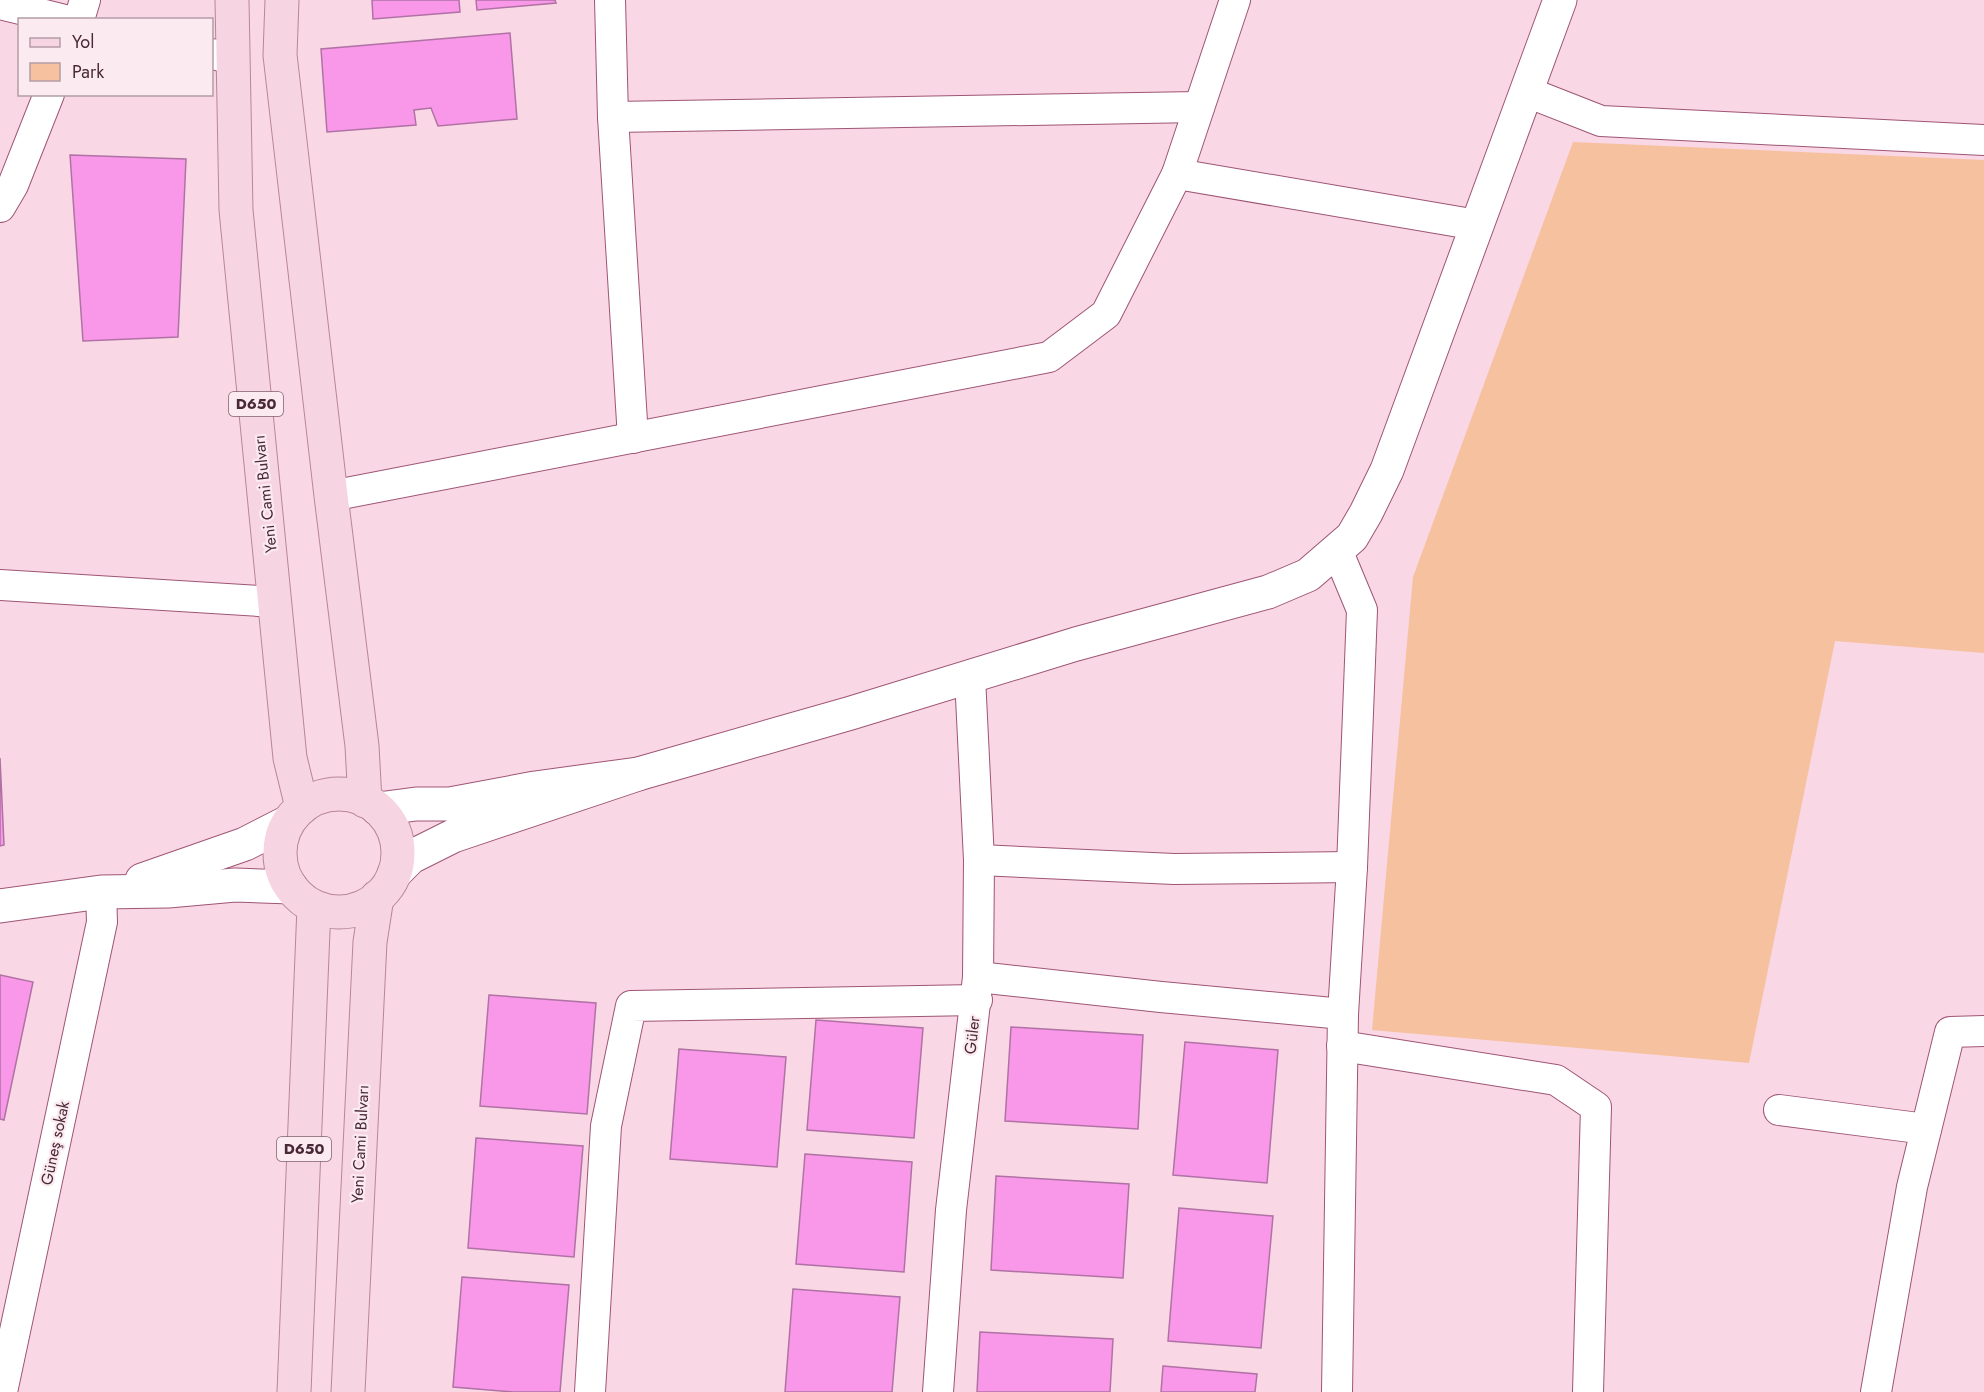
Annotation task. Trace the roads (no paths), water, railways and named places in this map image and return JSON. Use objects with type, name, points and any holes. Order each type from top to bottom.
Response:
[{"type":"main road","name":"Yeni Cami Bulvarı","points":[[232,0],[222,56],[295,814]]},
{"type":"main road","points":[[282,0],[280,55],[331,496],[371,805]]},
{"type":"main road","points":[[339,794],[357,797],[371,805],[387,819],[395,837],[398,855],[385,885],[370,903],[352,911],[334,912],[303,897],[286,880],[279,861],[281,841],[295,814],[319,797],[339,794]]},
{"type":"main road","name":"Yeni Cami Bulvarı","points":[[348,1392],[370,942],[385,885]]},
{"type":"main road","name":"D650","points":[[294,1392],[303,897]]},
{"type":"street","points":[[80,18],[85,0]]},
{"type":"street","points":[[610,0],[614,117],[633,438]]},
{"type":"street","points":[[331,496],[1049,357],[1106,314],[1177,174],[1235,0]]},
{"type":"street","points":[[385,885],[411,857],[453,836],[638,774],[1076,644],[1268,592],[1308,575],[1352,537],[1387,470],[1560,0]]},
{"type":"street","points":[[0,4],[57,18]]},
{"type":"street","points":[[1527,92],[1601,121],[1984,140]]},
{"type":"street","points":[[0,207],[13,185],[48,96]]},
{"type":"street","points":[[614,117],[1199,108]]},
{"type":"street","points":[[1177,174],[1477,225]]},
{"type":"street","points":[[1337,550],[1362,610],[1352,867],[1343,1014],[1337,1392]]},
{"type":"street","points":[[0,585],[275,602]]},
{"type":"street","name":"Güler","points":[[938,1392],[951,1210],[978,989],[979,860],[970,677]]},
{"type":"street","points":[[371,805],[450,804],[535,788],[638,774]]},
{"type":"street","points":[[101,892],[185,866],[245,844],[295,814]]},
{"type":"street","points":[[979,860],[1174,869],[1352,867]]},
{"type":"street","points":[[0,906],[101,892],[168,891],[235,885],[303,897]]},
{"type":"street","name":"Güneş sokak","points":[[2,1392],[102,922],[101,892]]},
{"type":"street","points":[[590,1392],[606,1126],[631,1006],[978,989],[1161,997],[1343,1014]]},
{"type":"street","points":[[1876,1392],[1912,1186],[1950,1032],[1984,1031]]},
{"type":"street","points":[[1342,1046],[1556,1080],[1596,1107],[1588,1392]]},
{"type":"street","points":[[1779,1110],[1926,1129]]}]
